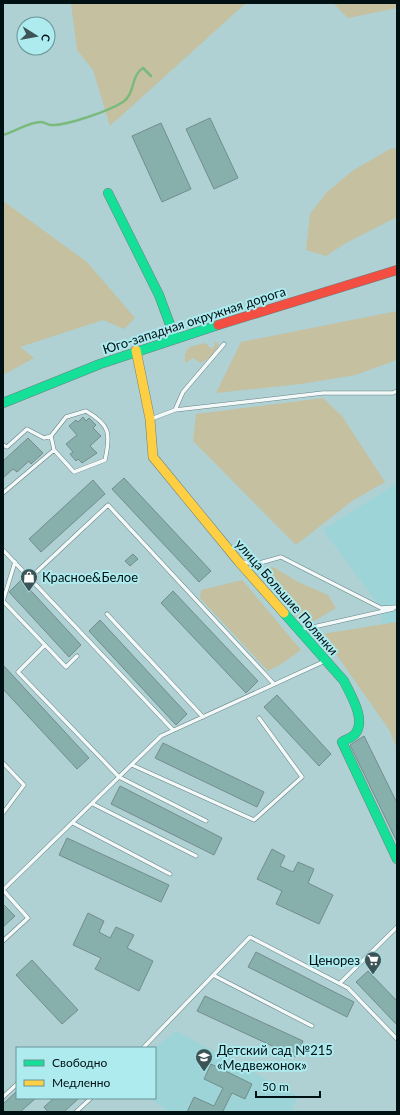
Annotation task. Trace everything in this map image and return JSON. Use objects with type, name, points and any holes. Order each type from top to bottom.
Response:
[{"type":"main road","points":[[108,193],[159,295],[175,338]]},
{"type":"main road","name":"Юго-западная окружная дорога","points":[[3,403],[49,383],[136,350],[397,270]]},
{"type":"main road","name":"улица Большие Полянки","points":[[136,350],[150,419],[153,458],[239,562],[344,681],[352,696],[358,713],[357,731],[354,735],[342,742],[397,859]]},
{"type":"lane","points":[[175,410],[188,386],[224,344]]},
{"type":"lane","points":[[150,419],[175,410],[323,393],[393,393],[397,390]]},
{"type":"lane","points":[[3,445],[7,446],[27,428],[44,438],[51,436],[66,417],[86,411],[102,420],[110,440],[105,460],[74,472],[54,450],[51,436]]},
{"type":"lane","points":[[3,493],[54,450]]},
{"type":"lane","points":[[30,578],[108,505],[274,684]]},
{"type":"lane","points":[[3,550],[173,730]]},
{"type":"lane","points":[[239,562],[256,564],[281,558],[381,608],[397,608]]},
{"type":"lane","points":[[15,562],[3,601],[66,667],[77,656]]},
{"type":"lane","points":[[299,630],[397,608]]},
{"type":"lane","points":[[107,614],[203,717]]},
{"type":"lane","points":[[45,645],[18,672],[119,777],[206,821]]},
{"type":"lane","points":[[3,941],[28,918],[3,890],[161,736],[326,661]]},
{"type":"lane","points":[[132,765],[254,820],[302,777],[259,718]]},
{"type":"lane","points":[[3,763],[24,785],[3,813]]},
{"type":"lane","points":[[92,804],[196,856]]},
{"type":"lane","points":[[73,823],[170,874]]},
{"type":"lane","points":[[340,983],[397,927]]},
{"type":"lane","points":[[144,1047],[250,937],[348,988],[397,1039]]},
{"type":"lane","points":[[213,975],[312,1026]]},
{"type":"lane","points":[[3,1098],[16,1085]]},
{"type":"lane","points":[[76,1112],[90,1099]]},
{"type":"shaded area","points":[[71,3],[246,3],[110,126],[93,70],[77,50]]},
{"type":"shaded area","points":[[333,3],[397,3],[397,8],[348,18]]},
{"type":"shaded area","points":[[397,148],[397,217],[346,243],[326,256],[306,250],[310,214],[326,193],[352,171],[390,149]]},
{"type":"shaded area","points":[[3,201],[87,262],[135,318],[124,329],[103,320],[20,347],[34,358],[3,375]]},
{"type":"shaded area","points":[[397,311],[397,358],[394,361],[355,375],[301,384],[216,393],[241,342]]},
{"type":"shaded area","points":[[214,341],[219,344],[214,353],[207,359],[201,363],[193,358],[185,363],[185,354],[189,347],[205,343],[212,349],[215,345]]},
{"type":"shaded area","points":[[323,398],[342,416],[385,482],[352,501],[296,545],[193,441],[196,414]]},
{"type":"shaded area","points":[[397,483],[397,622],[382,624],[381,608],[323,530]]},
{"type":"shaded area","points":[[270,567],[275,568],[298,582],[328,595],[336,608],[314,621],[297,619],[261,572]]},
{"type":"shaded area","points":[[242,580],[301,650],[280,665],[268,671],[200,598],[201,590]]},
{"type":"shaded area","points":[[397,622],[397,749],[390,731],[322,634]]},
{"type":"shaded area","name":"Детский сад №215 «Медвежонок»","points":[[176,1031],[298,1096],[291,1112],[170,1112],[150,1099],[156,1099],[156,1047]]},
{"type":"building","points":[[210,118],[238,178],[214,189],[186,129]]},
{"type":"building","points":[[161,123],[191,189],[162,202],[132,136]]},
{"type":"building","points":[[83,417],[86,421],[89,418],[96,425],[93,428],[101,436],[90,446],[97,453],[82,463],[78,459],[76,461],[70,454],[73,452],[66,444],[77,435],[69,426],[76,420],[78,422]]},
{"type":"building","points":[[28,438],[43,453],[31,464],[29,461],[17,472],[13,469],[3,478],[3,461]]},
{"type":"building","points":[[124,478],[211,571],[199,582],[112,489]]},
{"type":"building","points":[[93,480],[105,494],[41,552],[29,539]]},
{"type":"building","points":[[133,554],[138,559],[130,566],[125,561]]},
{"type":"building","points":[[21,580],[81,645],[69,657],[9,592]]},
{"type":"building","points":[[173,591],[258,681],[246,693],[161,603]]},
{"type":"building","points":[[100,620],[187,714],[176,725],[89,631]]},
{"type":"building","points":[[3,665],[89,758],[77,769],[3,689]]},
{"type":"building","points":[[277,695],[331,754],[319,766],[264,707]]},
{"type":"building","points":[[364,736],[397,803],[397,842],[350,745]]},
{"type":"building","points":[[163,743],[264,792],[257,807],[155,758]]},
{"type":"building","points":[[120,786],[222,838],[214,855],[111,804]]},
{"type":"building","points":[[67,838],[169,885],[161,902],[59,855]]},
{"type":"building","points":[[272,849],[285,856],[280,866],[293,872],[298,862],[314,869],[308,883],[333,895],[319,924],[276,904],[282,891],[257,879]]},
{"type":"building","points":[[3,904],[15,916],[3,927]]},
{"type":"building","points":[[88,913],[104,921],[99,932],[110,938],[116,927],[134,935],[127,948],[153,961],[139,991],[95,969],[101,958],[73,945]]},
{"type":"building","points":[[256,952],[354,1002],[347,1017],[248,967]]},
{"type":"building","points":[[32,960],[78,1010],[62,1024],[16,975]]},
{"type":"building","points":[[368,971],[397,1001],[397,1025],[356,982]]},
{"type":"building","points":[[205,996],[303,1041],[296,1057],[197,1011]]},
{"type":"building","points":[[211,1064],[252,1084],[245,1099],[232,1093],[223,1111],[226,1112],[187,1112],[194,1097],[214,1106],[223,1088],[204,1079]]},
{"type":"building","points":[[16,1092],[16,1099],[35,1099],[20,1112],[3,1112],[3,1104]]},
{"type":"building","points":[[53,1099],[78,1099],[64,1112],[48,1112],[44,1107]]},
{"type":"waterway","points":[[3,135],[36,122],[57,125],[108,110],[127,99],[139,71],[143,68],[151,76]]},
{"type":"traffic: fast","points":[[108,193],[159,295],[175,338]]},
{"type":"traffic: fast","points":[[3,403],[100,364],[218,325]]},
{"type":"traffic: fast","points":[[284,613],[344,681],[353,700],[358,715],[358,728],[354,735],[342,742],[397,859]]},
{"type":"traffic: slow","points":[[136,350],[150,419],[153,457],[239,562],[284,613]]},
{"type":"traffic: jam","points":[[218,325],[397,270]]},
{"type":"place","name":"Красное&Белое","points":[[29,592]]},
{"type":"place","name":"Ценорез","points":[[373,975]]},
{"type":"place","name":"Детский сад №215 «Медвежонок»","points":[[204,1072]]}]
